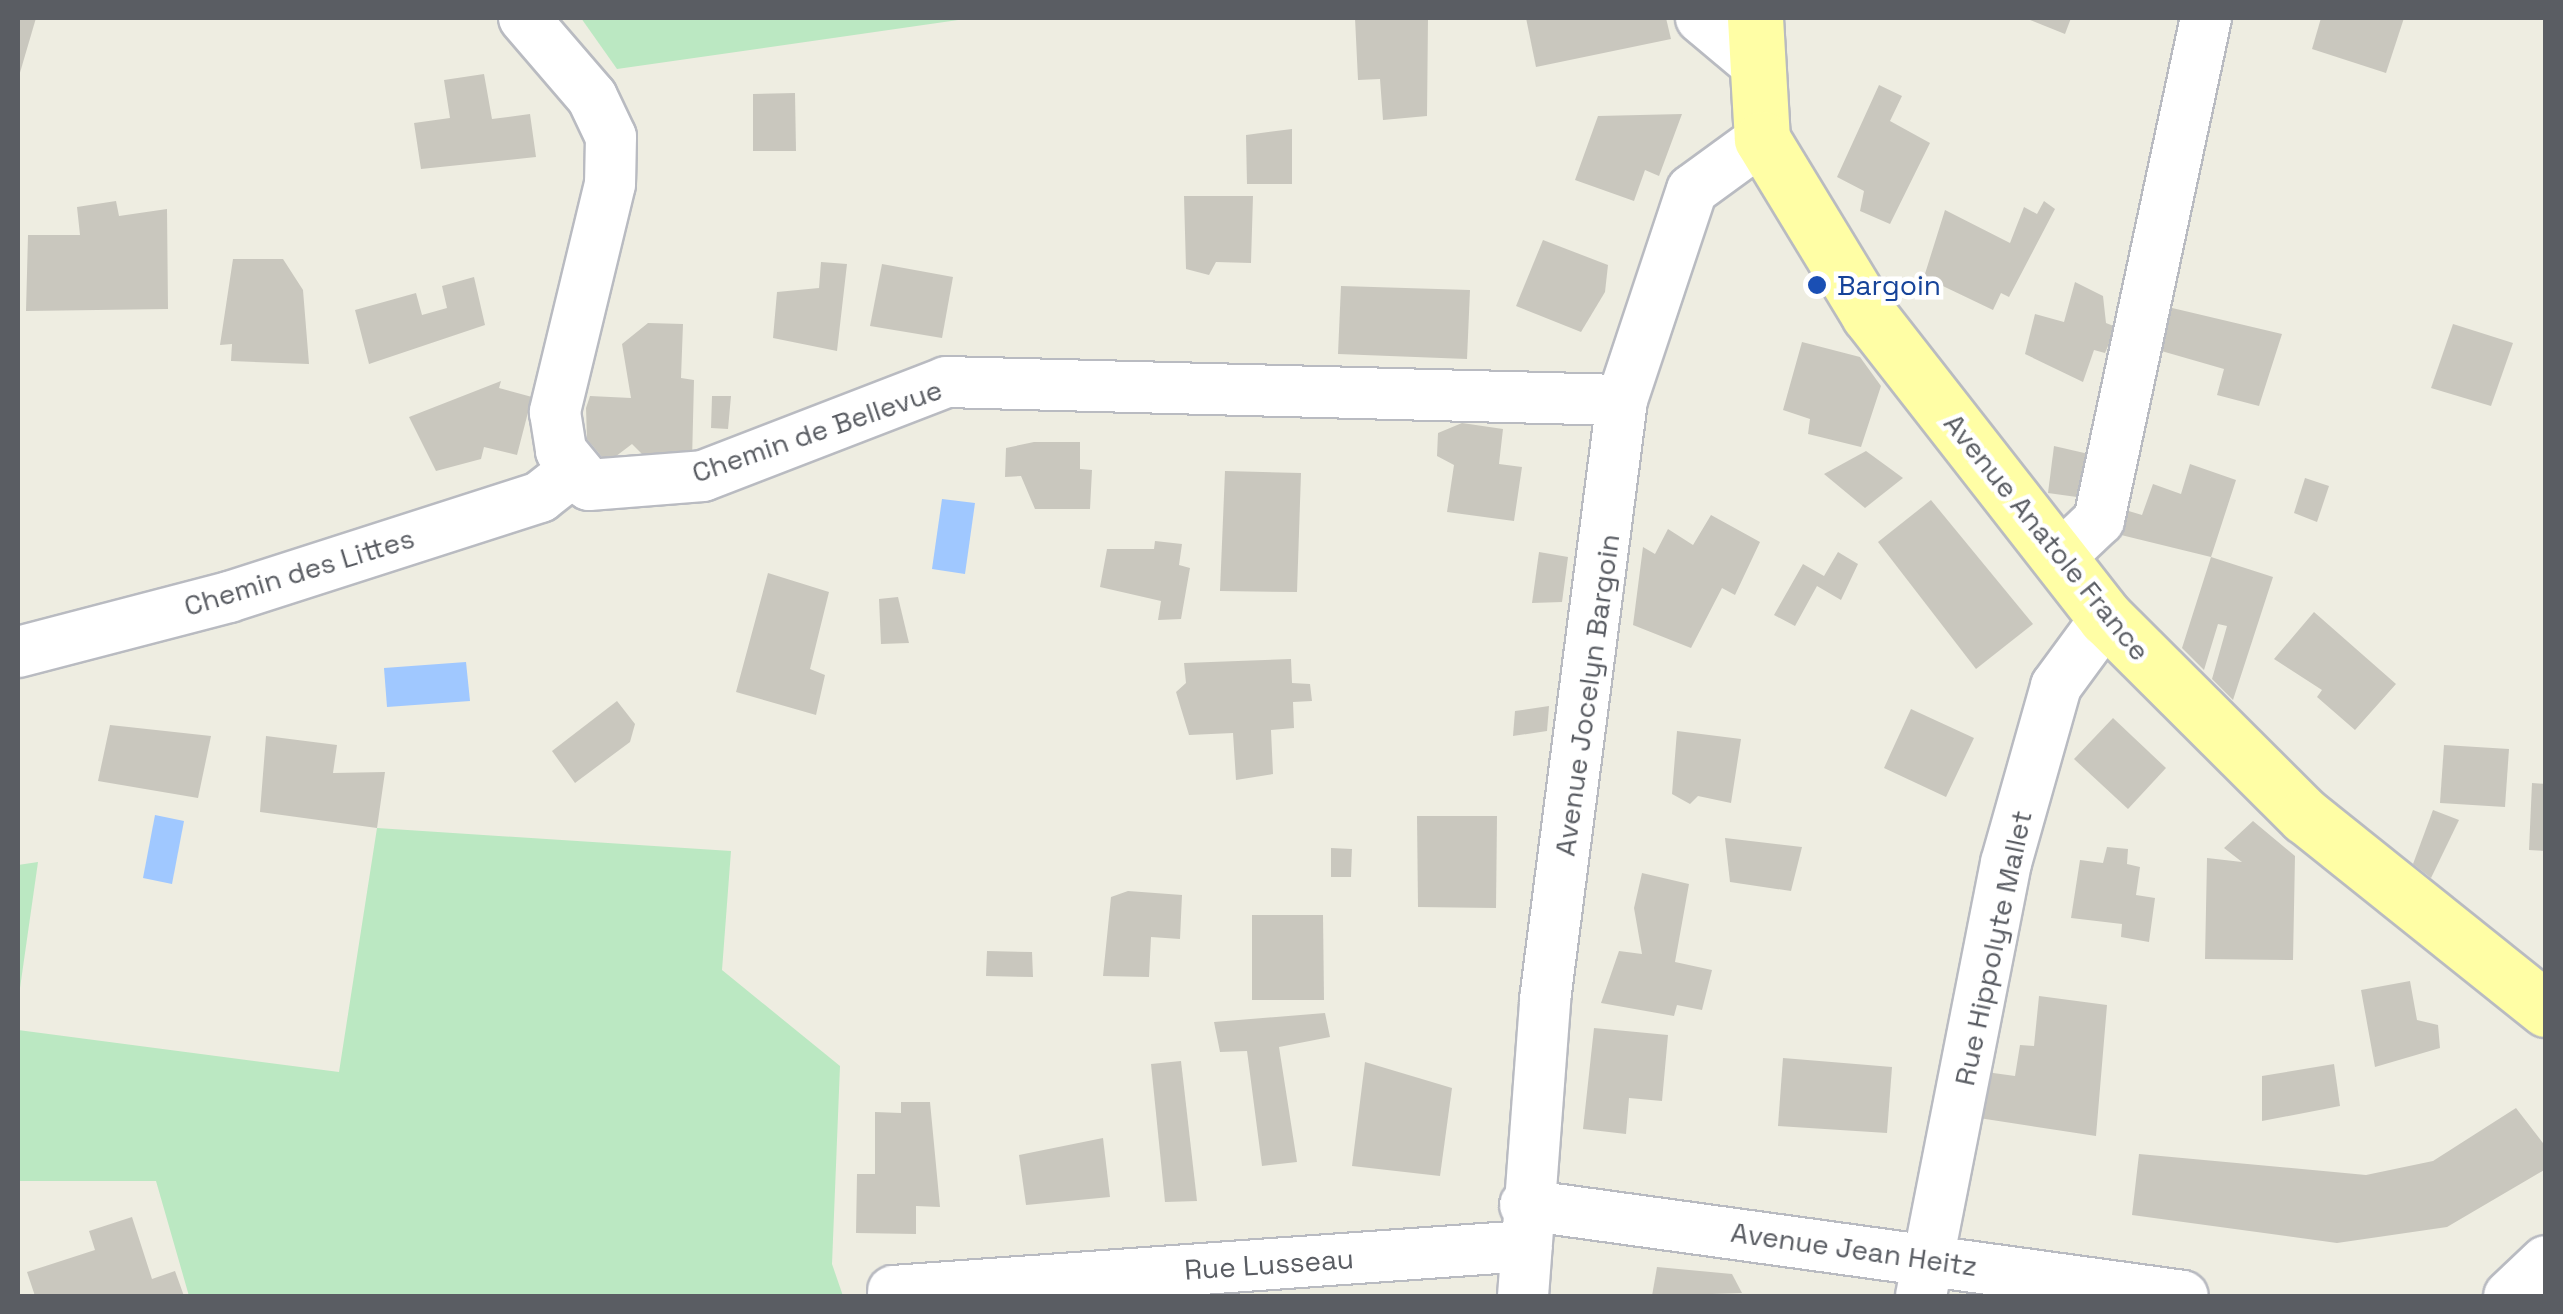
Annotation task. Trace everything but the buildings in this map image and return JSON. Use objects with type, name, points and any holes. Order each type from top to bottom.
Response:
[{"type":"main road","name":"Avenue Anatole France","points":[[1753,39],[1762,139],[1869,315],[2106,618],[2305,816],[2546,1009]]},
{"type":"street","points":[[524,18],[592,97],[611,138],[610,184],[555,412],[572,472]]},
{"type":"street","points":[[1701,18],[1753,39]]},
{"type":"street","points":[[2059,558],[2098,520],[2206,18]]},
{"type":"street","name":"Avenue Jocelyn Bargoin","points":[[1524,1296],[1526,1225],[1622,400],[1692,190],[1762,139]]},
{"type":"street","name":"Chemin de Bellevue","points":[[572,472],[609,488],[703,476],[946,382],[1622,400]]},
{"type":"street","name":"Chemin des Littes","points":[[18,652],[229,597],[540,497],[572,472]]},
{"type":"street","name":"Rue Hippolyte Mallet","points":[[1925,1277],[2016,828],[2056,686],[2106,618]]},
{"type":"street","name":"Avenue Jean Heitz","points":[[1526,1225],[1925,1277],[2183,1296]]},
{"type":"street","name":"Rue Lusseau","points":[[892,1291],[1526,1225]]},
{"type":"street","points":[[2509,1296],[2546,1262]]},
{"type":"green space","points":[[581,18],[972,18],[617,69]]},
{"type":"green space","points":[[377,828],[731,851],[722,970],[840,1066],[832,1264],[843,1296],[189,1296],[156,1181],[18,1181],[18,1030],[339,1072]]},
{"type":"green space","points":[[38,862],[18,1002],[18,865]]},
{"type":"water","points":[[942,499],[975,503],[965,574],[932,569]]},
{"type":"water","points":[[466,662],[470,701],[387,707],[384,668]]},
{"type":"water","points":[[155,815],[184,821],[172,884],[143,878]]},
{"type":"place","name":"Bargoin","points":[[1817,285]]}]
